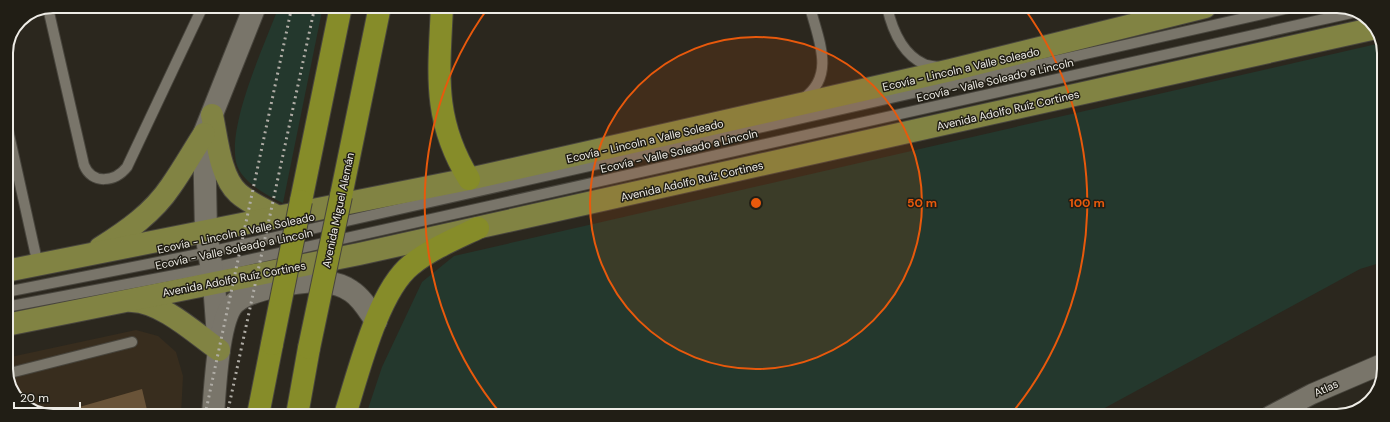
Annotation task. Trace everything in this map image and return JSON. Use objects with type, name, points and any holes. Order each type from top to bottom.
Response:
[{"type":"highway","points":[[259,409],[340,13]]},
{"type":"highway","name":"Avenida Miguel Alemán","points":[[298,409],[309,348],[379,13]]},
{"type":"highway","points":[[442,13],[439,74],[442,112],[449,140],[456,158],[469,179]]},
{"type":"highway","points":[[346,409],[376,321],[394,284],[410,266],[429,252],[478,228]]},
{"type":"main road","name":"Avenida Adolfo Ruíz Cortines","points":[[13,324],[125,300],[210,259],[278,217],[469,179],[951,70],[1185,13]]},
{"type":"main road","name":"Avenida Adolfo Ruíz Cortines","points":[[13,270],[90,255],[210,259],[478,228],[1370,29]]},
{"type":"main road","points":[[208,125],[230,183],[238,193],[278,217]]},
{"type":"main road","points":[[90,255],[129,229],[150,211],[171,187],[208,125]]},
{"type":"main road","points":[[125,300],[139,301],[154,306],[174,317],[219,350]]},
{"type":"street","points":[[219,350],[210,259],[208,125],[252,13]]},
{"type":"street","points":[[214,409],[219,350],[227,316],[238,300],[248,295],[283,285],[325,282],[339,285],[351,291],[360,298],[376,321]]},
{"type":"street","name":"Atlas","points":[[1283,409],[1312,394],[1377,366]]},
{"type":"lane","points":[[49,13],[84,165],[87,172],[92,177],[106,179],[122,174],[127,167],[200,13]]},
{"type":"lane","points":[[793,106],[813,92],[822,76],[822,50],[812,13]]},
{"type":"lane","points":[[889,13],[894,31],[900,43],[911,54],[924,64],[951,70]]},
{"type":"lane","name":"Ecovía - Lincoln a Valle Soleado","points":[[13,291],[210,259],[1268,13]]},
{"type":"lane","name":"Ecovía - Valle Soleado a Lincoln","points":[[13,305],[210,259],[1347,14]]},
{"type":"lane","points":[[13,152],[38,265]]},
{"type":"lane","points":[[13,372],[132,342]]},
{"type":"shaded area","points":[[136,330],[158,336],[176,352],[183,376],[181,409],[42,408],[26,399],[18,389],[13,372],[13,356]]},
{"type":"green space","points":[[276,13],[322,13],[283,203],[262,192],[249,182],[243,176],[236,162],[235,145],[237,126],[242,105]]},
{"type":"green space","points":[[1376,45],[1377,264],[1360,269],[1103,409],[368,409],[382,367],[422,282],[454,256]]},
{"type":"building","points":[[142,389],[147,409],[72,409]]},
{"type":"railway","points":[[206,409],[291,13]]},
{"type":"railway","points":[[228,409],[313,13]]}]
